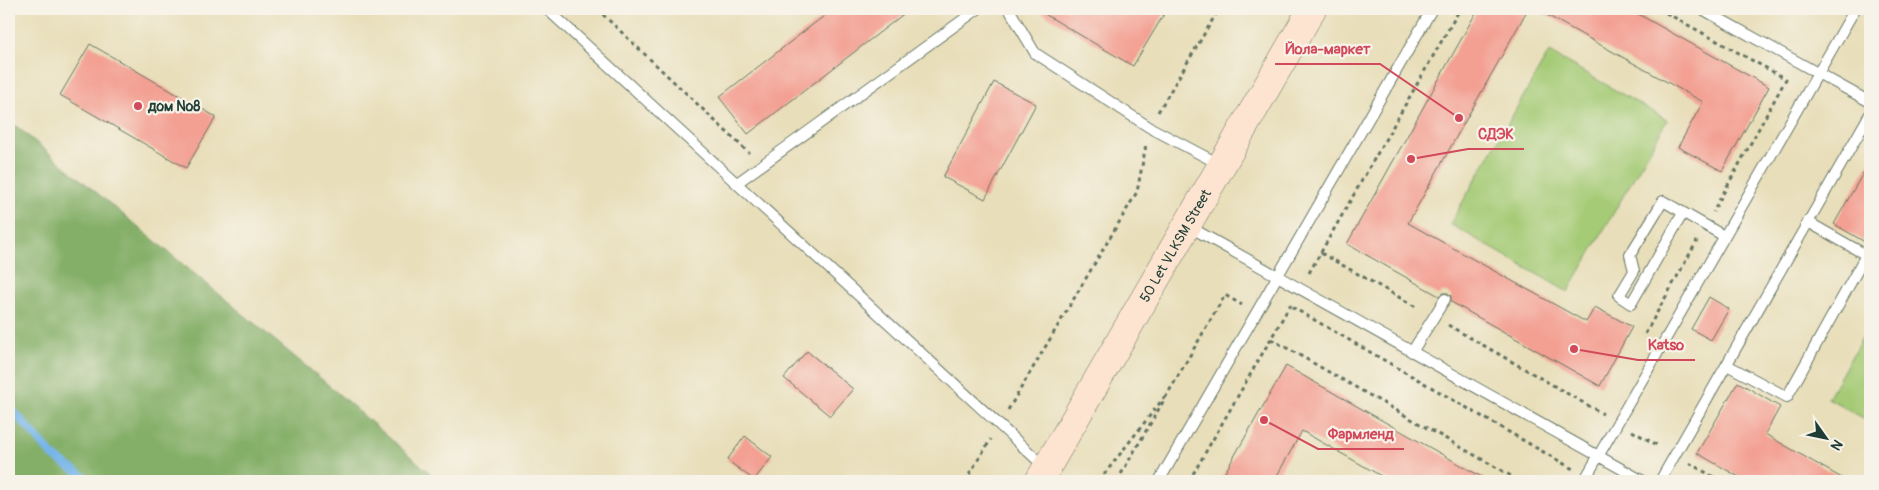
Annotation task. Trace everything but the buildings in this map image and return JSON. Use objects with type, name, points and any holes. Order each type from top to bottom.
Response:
[{"type":"main road","name":"50 Let VLKSM Street","points":[[1043,475],[1312,9]]},
{"type":"lane","points":[[547,9],[999,425],[1043,475]]},
{"type":"lane","points":[[737,183],[978,9]]},
{"type":"lane","points":[[1008,9],[1036,53],[1149,127],[1222,166]]},
{"type":"lane","points":[[1159,481],[1432,9]]},
{"type":"lane","points":[[1702,9],[1870,102]]},
{"type":"lane","points":[[1586,479],[1855,9]]},
{"type":"lane","points":[[1660,481],[1870,114]]},
{"type":"lane","points":[[1683,213],[1631,304],[1618,296],[1634,271],[1630,255],[1662,201],[1724,236]]},
{"type":"lane","points":[[1727,365],[1787,397],[1866,255],[1808,222]]},
{"type":"lane","points":[[1187,226],[1643,481]]},
{"type":"lane","points":[[1412,352],[1445,299]]},
{"type":"path","points":[[597,9],[762,165]]},
{"type":"path","points":[[965,481],[1138,192],[1149,127],[1218,9]]},
{"type":"path","points":[[1189,481],[1460,9]]},
{"type":"path","points":[[1321,253],[1721,481]]},
{"type":"path","points":[[1117,481],[1225,295],[1279,326]]},
{"type":"path","points":[[1290,306],[1586,479]]},
{"type":"path","points":[[1271,339],[1520,481]]},
{"type":"path","points":[[1099,481],[1175,383]]},
{"type":"green space","points":[[1549,52],[1667,120],[1568,292],[1450,224]]},
{"type":"green space","points":[[9,120],[319,377],[439,481],[9,481]]},
{"type":"green space","points":[[1870,324],[1870,422],[1828,398]]},
{"type":"waterway","points":[[9,406],[53,456],[91,481]]},
{"type":"place","name":"дом №8","points":[[138,106]]},
{"type":"place","name":"Йола-маркет","points":[[1459,118]]},
{"type":"place","name":"СДЭК","points":[[1411,159]]},
{"type":"place","name":"Katso","points":[[1574,349]]},
{"type":"place","name":"Фармленд","points":[[1264,420]]}]
